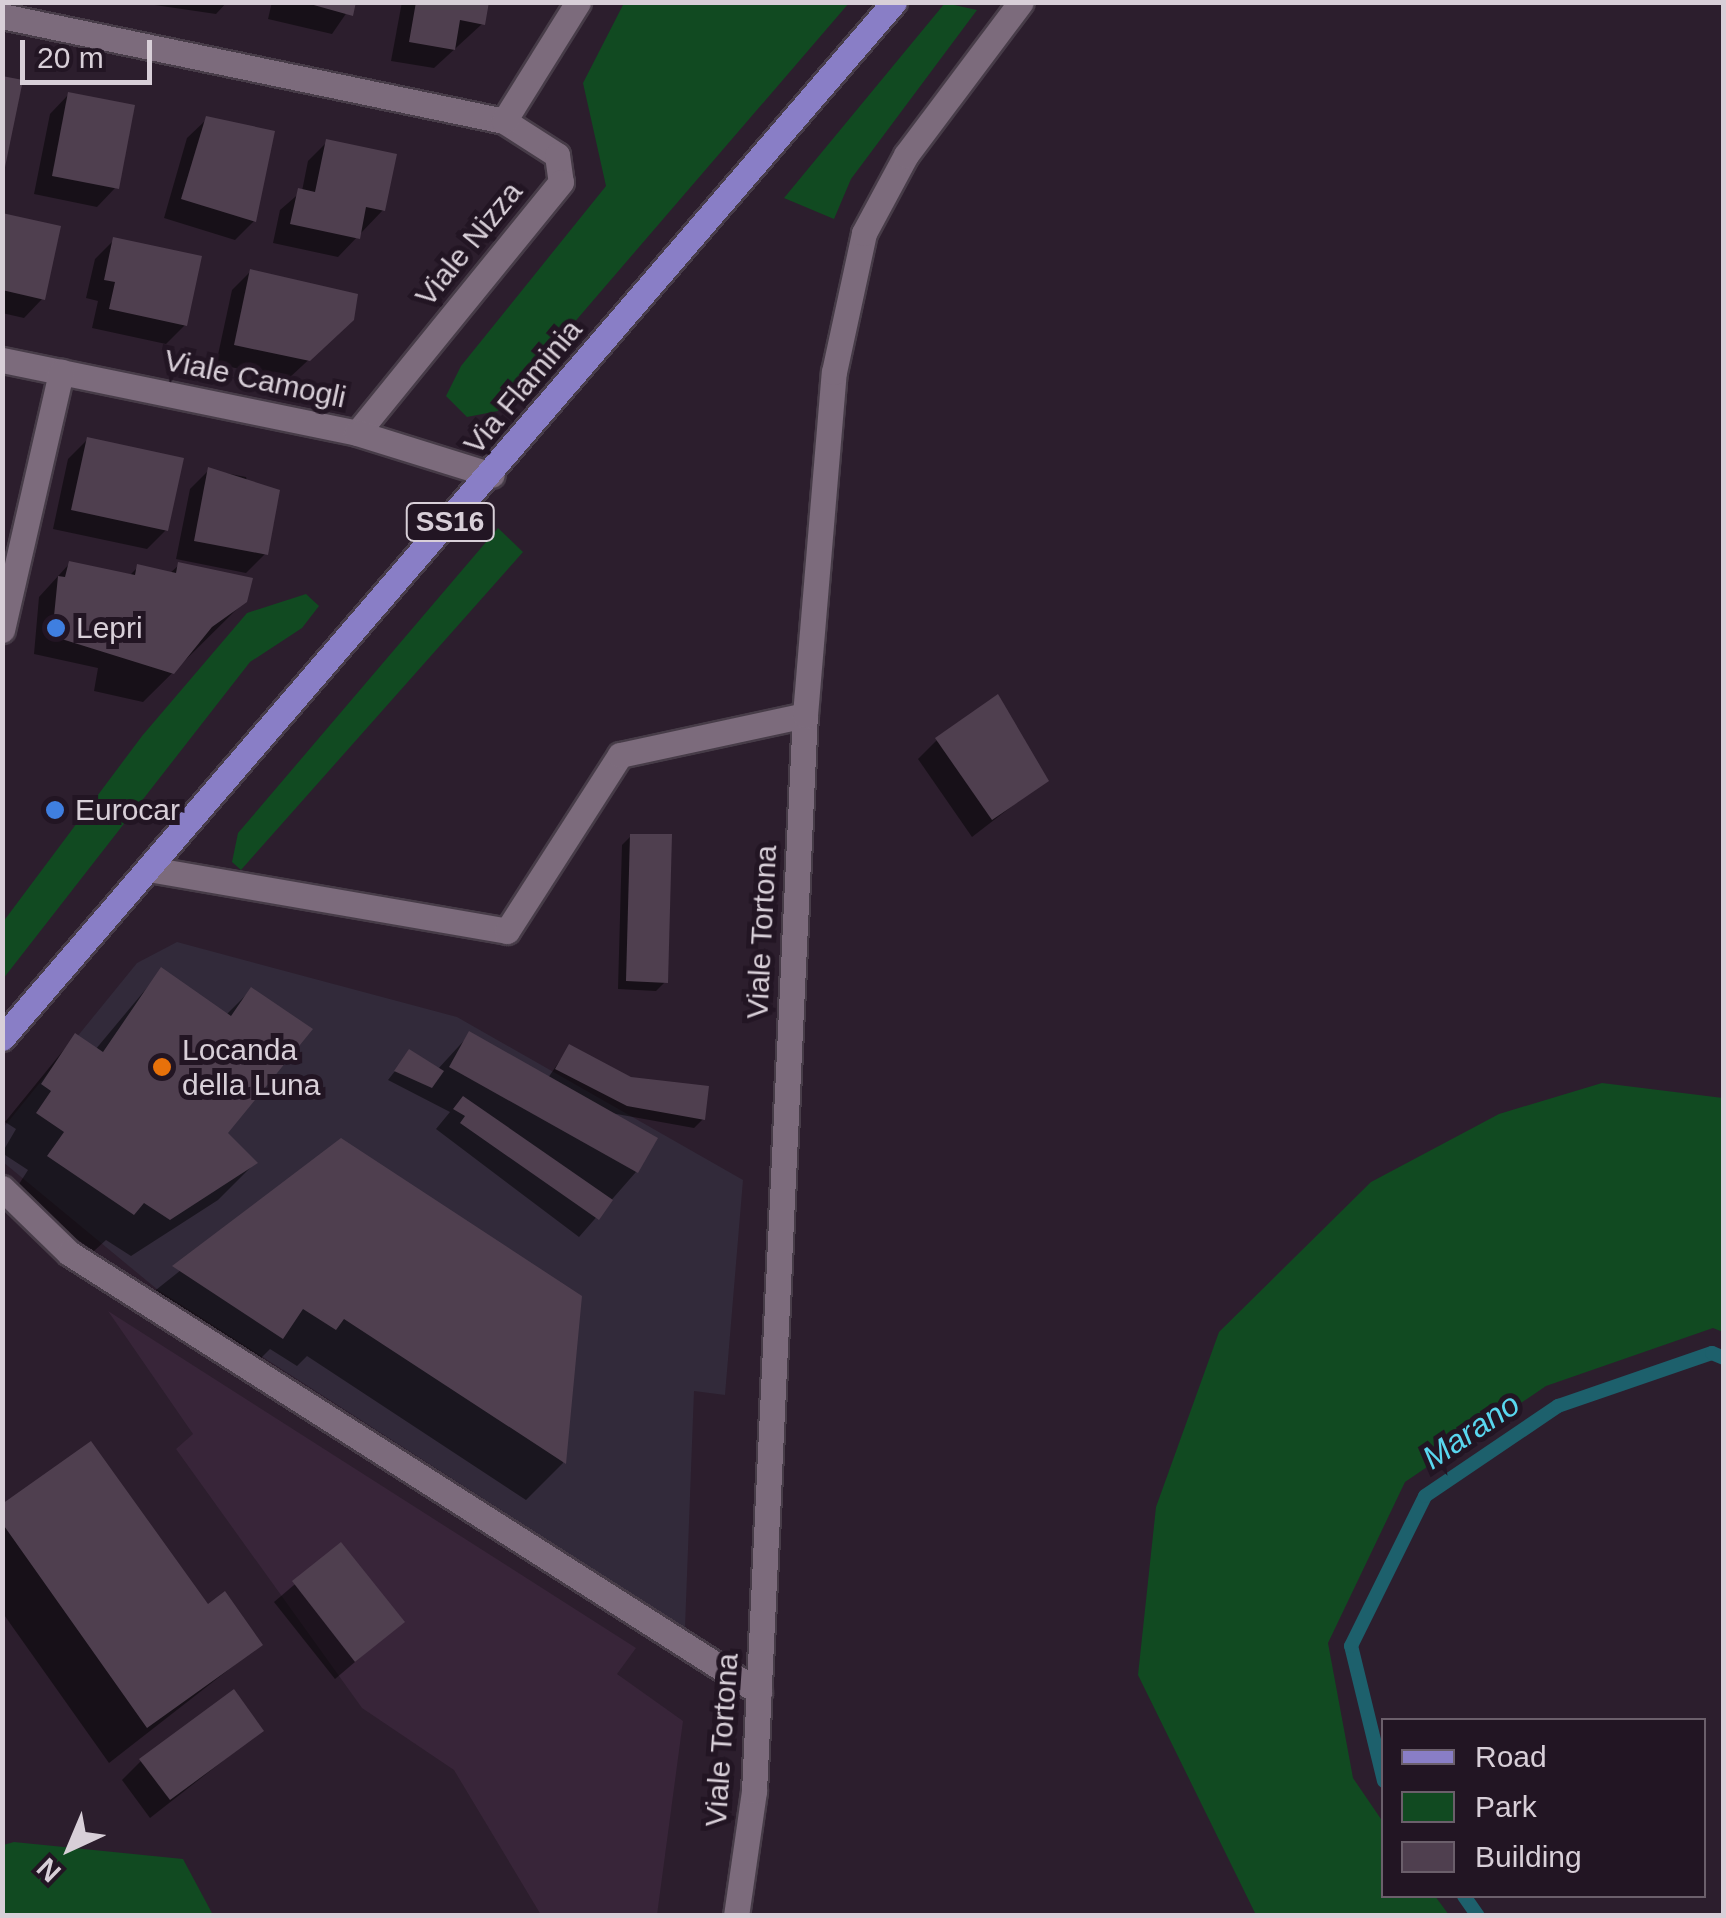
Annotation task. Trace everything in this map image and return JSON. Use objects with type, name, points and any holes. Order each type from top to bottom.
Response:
[{"type":"main road","name":"Via Flaminia","points":[[2,1038],[492,475],[894,2]]},
{"type":"street","points":[[2,16],[504,121],[578,2]]},
{"type":"street","name":"Viale Tortona","points":[[736,1916],[759,1692],[805,715],[834,372],[864,234],[906,156],[1022,2]]},
{"type":"street","name":"Viale Nizza","points":[[357,433],[562,182],[557,155],[504,121]]},
{"type":"street","name":"Viale Camogli","points":[[2,360],[357,433],[492,475]]},
{"type":"street","points":[[2,630],[61,372]]},
{"type":"street","points":[[148,869],[507,932],[620,755],[805,715]]},
{"type":"street","points":[[2,1188],[68,1253],[759,1692]]},
{"type":"shaded area","points":[[177,942],[457,1017],[743,1180],[725,1395],[694,1391],[685,1628],[158,1290],[3,1162],[3,1128],[137,963]]},
{"type":"shaded area","points":[[108,1311],[636,1648],[617,1674],[683,1721],[657,1915],[541,1915],[454,1770],[362,1708],[176,1449],[193,1434]]},
{"type":"green space","points":[[624,3],[849,3],[498,411],[467,417],[446,396],[461,366],[606,186],[583,83]]},
{"type":"green space","points":[[945,3],[977,10],[851,179],[834,219],[784,198]]},
{"type":"green space","points":[[498,528],[523,552],[241,870],[232,862],[238,833]]},
{"type":"green space","points":[[306,594],[319,606],[302,628],[250,662],[3,979],[3,922],[142,736],[247,613]]},
{"type":"green space","points":[[1602,1083],[1723,1098],[1723,1332],[1713,1328],[1546,1386],[1405,1482],[1328,1643],[1353,1778],[1381,1819],[1381,1898],[1436,1898],[1449,1915],[1256,1915],[1138,1675],[1156,1507],[1219,1332],[1371,1182],[1499,1114]]},
{"type":"green space","points":[[14,1842],[183,1859],[213,1915],[3,1915],[3,1845]]},
{"type":"building","points":[[303,2],[356,2],[353,16]]},
{"type":"building","points":[[416,2],[489,2],[485,25],[460,20],[455,50],[409,42]]},
{"type":"building","points":[[2,76],[23,80],[4,172],[2,172]]},
{"type":"building","points":[[68,92],[135,105],[119,189],[52,176]]},
{"type":"building","points":[[206,116],[275,131],[256,222],[181,199]]},
{"type":"building","points":[[326,139],[397,154],[385,211],[366,207],[360,239],[290,224],[298,188],[315,192]]},
{"type":"building","points":[[2,213],[61,226],[45,300],[2,290]]},
{"type":"building","points":[[113,237],[202,256],[187,326],[109,309],[115,282],[104,280]]},
{"type":"building","points":[[250,269],[358,294],[354,320],[310,361],[234,345]]},
{"type":"building","points":[[87,437],[184,458],[168,531],[71,510]]},
{"type":"building","points":[[208,467],[280,490],[268,555],[194,541]]},
{"type":"building","points":[[69,561],[135,575],[137,564],[176,573],[178,562],[253,578],[247,602],[212,627],[174,674],[52,636],[58,576],[65,577]]},
{"type":"building","points":[[998,694],[1049,781],[992,820],[935,738]]},
{"type":"building","points":[[630,834],[672,834],[668,983],[626,981]]},
{"type":"building","points":[[161,967],[231,1016],[251,987],[313,1029],[228,1133],[258,1163],[170,1220],[144,1203],[134,1215],[47,1156],[64,1132],[36,1113],[51,1091],[41,1084],[75,1033],[103,1052]]},
{"type":"building","points":[[469,1031],[658,1138],[638,1173],[449,1067]]},
{"type":"building","points":[[569,1044],[631,1077],[709,1086],[705,1120],[627,1106],[555,1069]]},
{"type":"building","points":[[409,1049],[444,1071],[432,1088],[394,1071]]},
{"type":"building","points":[[463,1096],[613,1200],[599,1220],[460,1123],[465,1116],[453,1109]]},
{"type":"building","points":[[341,1138],[582,1296],[566,1464],[344,1319],[336,1330],[303,1309],[283,1339],[172,1266]]},
{"type":"building","points":[[91,1441],[208,1604],[225,1591],[263,1645],[147,1728],[2,1523],[2,1504]]},
{"type":"building","points":[[341,1542],[405,1622],[355,1662],[292,1581]]},
{"type":"building","points":[[234,1689],[264,1731],[170,1800],[139,1759]]},
{"type":"waterway","name":"Marano","points":[[1381,1769],[1351,1646],[1425,1496],[1558,1406],[1712,1353],[1724,1358]]},
{"type":"waterway","name":"Marano","points":[[1465,1898],[1478,1916]]},
{"type":"place","name":"Lepri","points":[[56,628]]},
{"type":"place","name":"Eurocar","points":[[55,810]]},
{"type":"place","name":"Locanda della Luna","points":[[162,1067]]}]
